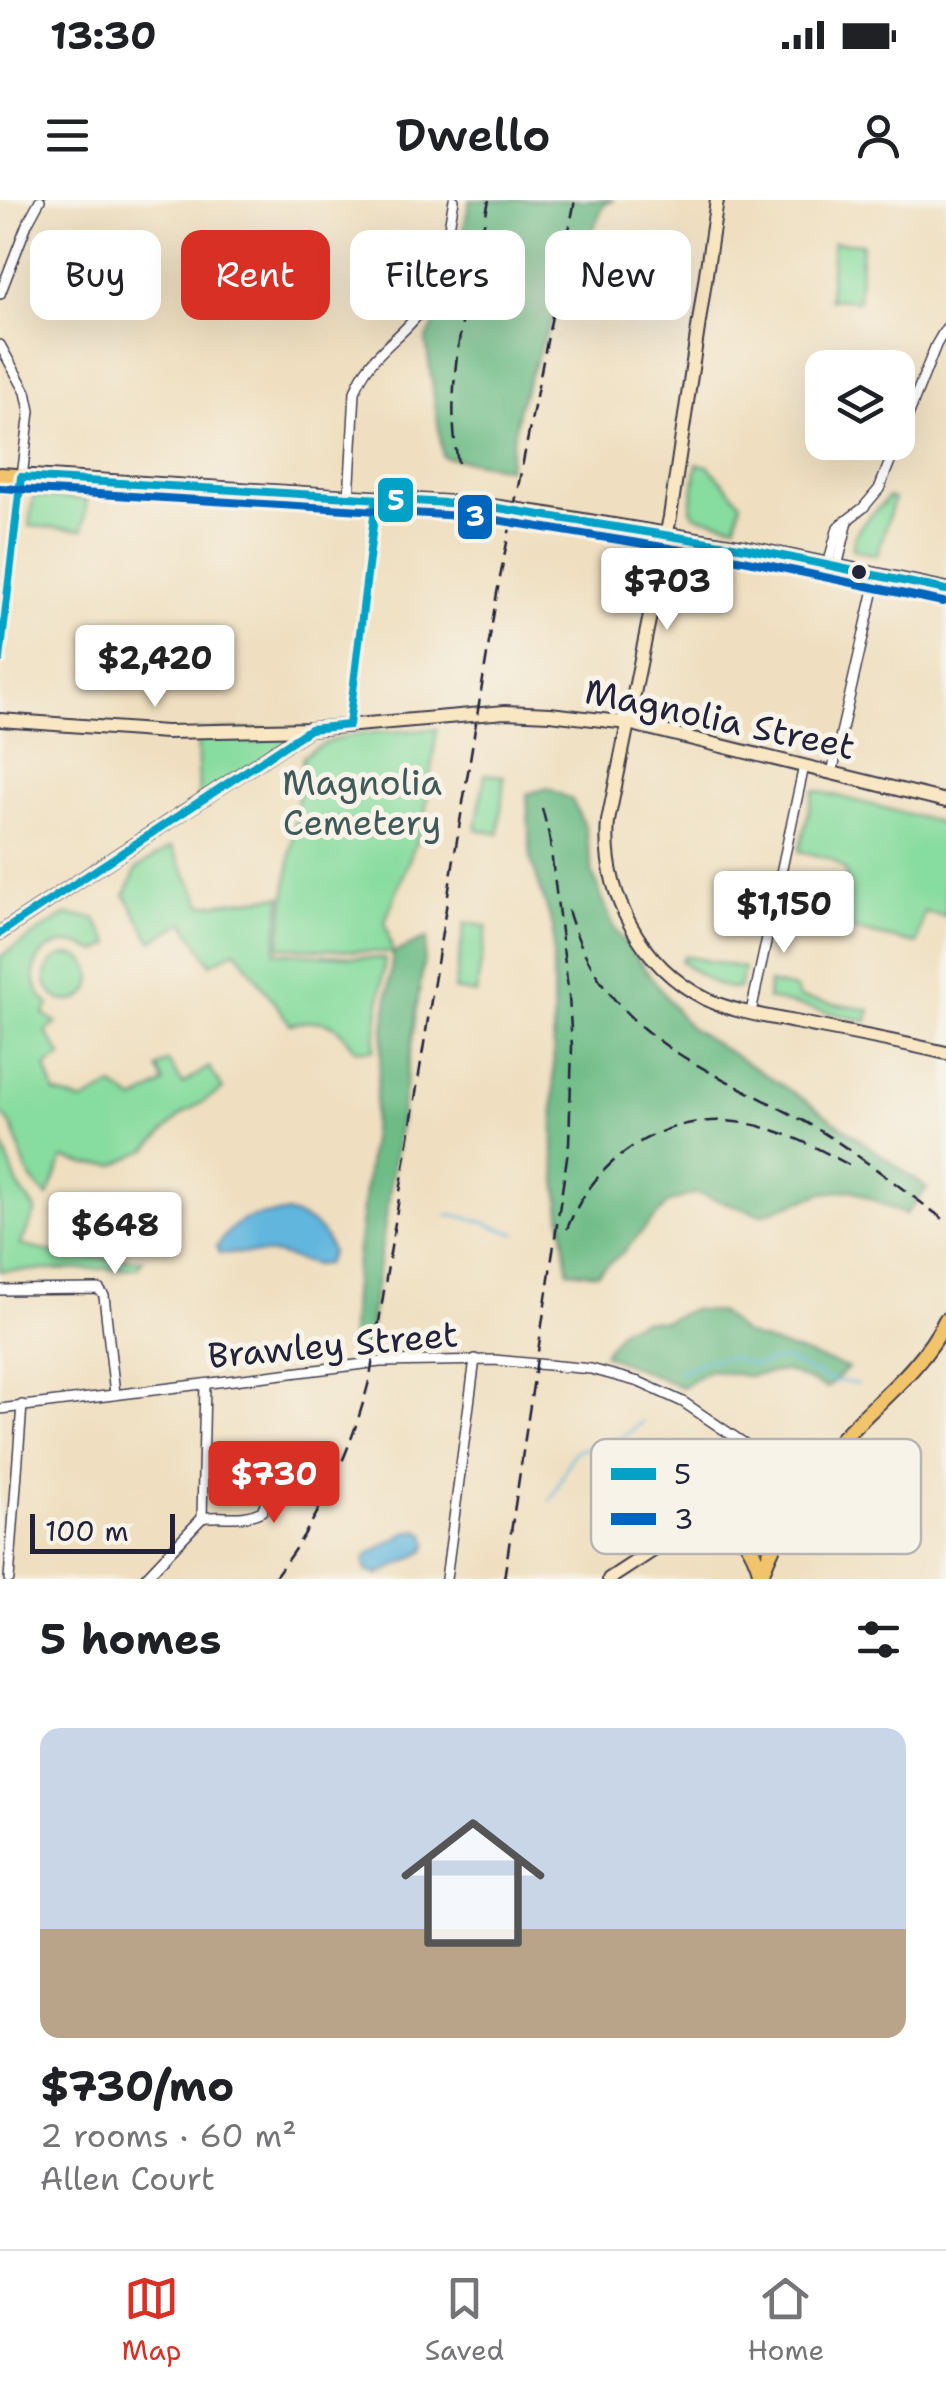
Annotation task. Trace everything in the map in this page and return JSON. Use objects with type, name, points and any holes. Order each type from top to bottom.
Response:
[{"type":"main road","points":[[0,475],[479,505],[666,533],[946,590]]},
{"type":"main road","points":[[841,1439],[895,1386],[944,1329]]},
{"type":"street","points":[[0,294],[40,200]]},
{"type":"street","points":[[348,499],[357,385],[376,354],[408,325],[428,299],[440,266],[454,200]]},
{"type":"street","points":[[717,200],[666,533],[607,837],[614,891],[648,951],[679,981],[709,1000],[946,1052]]},
{"type":"street","points":[[833,566],[838,527],[879,490],[946,328]]},
{"type":"street","points":[[0,346],[30,404],[0,659]]},
{"type":"street","points":[[349,725],[376,500]]},
{"type":"street","points":[[833,566],[848,519]]},
{"type":"street","points":[[832,774],[877,576]]},
{"type":"street","name":"Magnolia Street","points":[[0,720],[112,730],[310,729],[527,712],[628,723],[946,801]]},
{"type":"street","points":[[0,934],[310,729]]},
{"type":"street","points":[[751,1012],[804,766]]},
{"type":"street","points":[[0,1290],[100,1289],[116,1394]]},
{"type":"street","points":[[446,1579],[475,1360]]},
{"type":"street","name":"Brawley Street","points":[[0,1409],[388,1362],[475,1360],[591,1369],[639,1382],[683,1402],[738,1439]]},
{"type":"street","points":[[202,1518],[205,1384]]},
{"type":"street","points":[[9,1579],[22,1405]]},
{"type":"street","points":[[144,1579],[202,1518],[240,1520],[262,1511],[286,1455]]},
{"type":"street","points":[[608,1579],[647,1554]]},
{"type":"green space","points":[[470,200],[614,200],[604,205],[593,230],[545,230],[545,320],[552,320],[519,406],[508,468],[443,457],[426,341],[436,320],[525,320],[525,230],[463,230]]},
{"type":"green space","points":[[833,242],[862,244],[858,301],[829,299]]},
{"type":"green space","points":[[697,464],[708,466],[741,502],[736,525],[695,516],[691,509]]},
{"type":"green space","points":[[33,496],[87,500],[83,530],[29,526]]},
{"type":"green space","points":[[888,497],[894,499],[877,555],[853,550],[860,527]]},
{"type":"green space","points":[[310,729],[199,804],[197,731]]},
{"type":"green space","name":"Magnolia Cemetery","points":[[437,729],[424,821],[385,922],[393,953],[279,947],[303,757],[317,747],[349,736]]},
{"type":"green space","points":[[485,774],[504,776],[499,834],[476,829]]},
{"type":"green space","points":[[548,788],[572,800],[585,827],[593,875],[614,928],[688,1026],[805,1100],[927,1188],[905,1215],[852,1190],[823,1193],[761,1215],[696,1193],[669,1202],[597,1274],[568,1271],[554,1155],[553,927],[531,860],[527,794]]},
{"type":"green space","points":[[814,790],[946,824],[946,916],[924,912],[917,944],[837,926],[847,880],[845,870],[831,859],[799,851]]},
{"type":"green space","points":[[171,847],[203,905],[282,896],[275,952],[385,959],[374,1050],[356,1050],[328,1024],[290,1024],[236,950],[211,964],[184,922],[152,941],[125,895],[137,868]]},
{"type":"green space","points":[[65,915],[94,918],[111,944],[97,952],[65,943],[53,946],[38,959],[36,987],[49,1005],[44,1014],[57,1023],[46,1032],[62,1056],[46,1067],[55,1093],[82,1102],[113,1086],[135,1101],[164,1083],[157,1068],[168,1061],[183,1084],[209,1067],[223,1089],[180,1116],[148,1149],[115,1165],[85,1164],[63,1158],[48,1197],[29,1175],[14,1132],[0,1113],[0,957]]},
{"type":"green space","points":[[465,923],[487,926],[476,994],[454,990]]},
{"type":"green space","points":[[427,938],[366,1353],[350,1353],[353,1292],[393,953]]},
{"type":"green space","points":[[69,955],[85,962],[92,978],[85,994],[69,1001],[53,994],[46,978],[53,962]]},
{"type":"green space","points":[[684,956],[744,968],[739,988],[723,987],[708,980],[681,961]]},
{"type":"green space","points":[[769,983],[796,989],[799,998],[870,1010],[867,1021],[768,999]]},
{"type":"green space","points":[[0,1138],[18,1186],[36,1211],[20,1245],[66,1256],[143,1260],[137,1268],[0,1271]]},
{"type":"green space","points":[[692,1309],[720,1313],[744,1334],[848,1368],[827,1388],[786,1371],[747,1376],[709,1370],[682,1387],[603,1354],[622,1328],[643,1320],[665,1321]]},
{"type":"water","points":[[287,1213],[310,1222],[320,1231],[331,1252],[326,1264],[315,1265],[277,1254],[220,1253],[217,1247],[239,1223]]},
{"type":"water","points":[[419,1530],[428,1543],[425,1551],[379,1575],[366,1571],[364,1560],[369,1554]]},
{"type":"waterway","points":[[447,1216],[474,1219],[517,1234]]},
{"type":"waterway","points":[[679,1372],[710,1359],[733,1358],[754,1365],[785,1359],[829,1380],[857,1384]]},
{"type":"waterway","points":[[618,1439],[643,1421]]},
{"type":"waterway","points":[[550,1501],[575,1451],[591,1447]]},
{"type":"railway","points":[[458,463],[454,430],[456,364],[489,200]]},
{"type":"railway","points":[[273,1579],[320,1508],[354,1431],[370,1377],[497,593],[575,200]]},
{"type":"railway","points":[[542,808],[552,847]]},
{"type":"railway","points":[[504,1579],[569,1144],[569,996],[549,835]]},
{"type":"railway","points":[[568,910],[586,955],[608,992],[635,1021],[666,1046],[814,1127],[946,1221]]},
{"type":"railway","points":[[567,1229],[579,1203],[614,1160],[636,1144],[687,1124],[715,1121],[758,1126],[799,1140],[851,1166]]},
{"type":"transit line","name":"5","points":[[0,659],[21,477],[479,505],[745,548],[946,590]]},
{"type":"transit line","name":"3","points":[[0,488],[478,517],[743,560],[943,602]]},
{"type":"transit line","name":"5","points":[[0,933],[310,729],[349,725],[376,500]]}]
